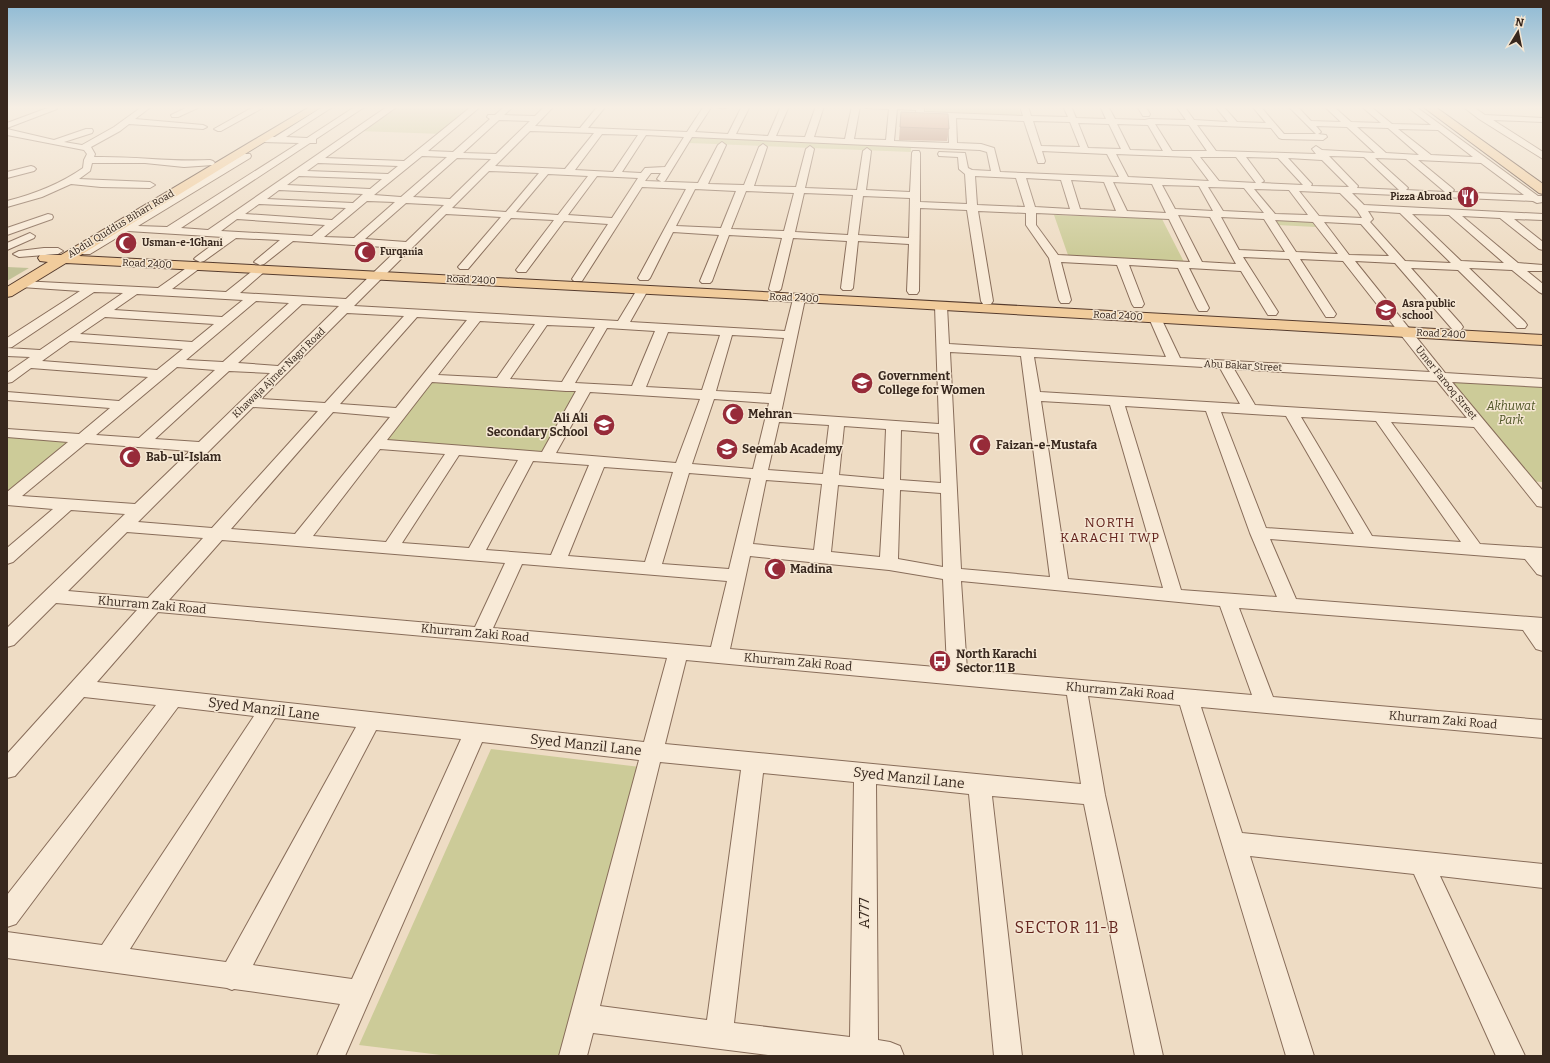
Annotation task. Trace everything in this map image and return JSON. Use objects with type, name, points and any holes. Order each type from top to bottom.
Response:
[{"type":"main road","name":"Abdul Quddus Bihari Road","points":[[7,292],[222,156]]},
{"type":"main road","name":"Abdul Quddus Bihari Road","points":[[7,281],[65,254],[245,156]]},
{"type":"main road","points":[[1495,156],[1543,190]]},
{"type":"main road","name":"Road 2400","points":[[65,254],[198,262]]},
{"type":"main road","name":"Road 2400","points":[[65,254],[260,266],[643,284],[799,299],[855,294],[941,306],[1155,318],[1401,328],[1457,327],[1543,332]]},
{"type":"main road","name":"Road 2400","points":[[381,272],[578,279],[987,301],[1401,328],[1543,340]]},
{"type":"street","points":[[88,165],[91,156]]},
{"type":"street","points":[[7,253],[65,254],[126,228],[195,188],[245,156]]},
{"type":"street","points":[[170,231],[287,156]]},
{"type":"street","points":[[273,190],[323,156]]},
{"type":"street","points":[[314,240],[416,156]]},
{"type":"street","points":[[356,242],[455,156]]},
{"type":"street","points":[[469,156],[498,157]]},
{"type":"street","points":[[568,172],[580,156]]},
{"type":"street","points":[[616,174],[628,156]]},
{"type":"street","points":[[658,184],[676,156]]},
{"type":"street","points":[[622,325],[669,229],[716,156]]},
{"type":"street","points":[[706,281],[725,231],[760,156]]},
{"type":"street","points":[[775,289],[799,190],[805,156]]},
{"type":"street","points":[[855,294],[853,237],[866,156]]},
{"type":"street","points":[[913,292],[916,156]]},
{"type":"street","points":[[962,156],[964,169],[970,173],[1202,184],[1214,182],[1260,181],[1348,188],[1538,198]]},
{"type":"street","points":[[992,156],[996,174]]},
{"type":"street","points":[[1039,156],[1041,161]]},
{"type":"street","points":[[1112,156],[1124,180]]},
{"type":"street","points":[[1153,156],[1168,182]]},
{"type":"street","points":[[1195,156],[1214,182],[1247,186],[1292,188],[1403,188],[1514,192],[1538,198]]},
{"type":"street","points":[[1240,156],[1260,181]]},
{"type":"street","points":[[1272,156],[1297,156]]},
{"type":"street","points":[[1280,156],[1307,184]]},
{"type":"street","points":[[1323,156],[1348,188],[1361,208],[1366,220],[1457,327]]},
{"type":"street","points":[[1367,156],[1403,188]]},
{"type":"street","points":[[1377,156],[1483,160]]},
{"type":"street","points":[[1477,156],[1538,198]]},
{"type":"street","name":"Khawaja Ajmer Nagri Road","points":[[7,640],[498,157]]},
{"type":"street","points":[[1409,157],[1449,190]]},
{"type":"street","points":[[269,158],[406,164]]},
{"type":"street","points":[[7,204],[44,192],[69,181],[88,165],[122,159],[184,164],[210,163]]},
{"type":"street","points":[[1469,159],[1514,192]]},
{"type":"street","points":[[7,167],[19,164]]},
{"type":"street","points":[[88,165],[104,169]]},
{"type":"street","points":[[487,168],[616,174],[658,184],[860,193],[972,207],[1123,214],[1217,214],[1316,219],[1384,220]]},
{"type":"street","points":[[7,175],[31,169]]},
{"type":"street","points":[[578,279],[648,170],[667,170]]},
{"type":"street","points":[[464,267],[546,171]]},
{"type":"street","points":[[297,173],[390,177]]},
{"type":"street","points":[[522,270],[594,173]]},
{"type":"street","points":[[970,173],[972,207],[987,301]]},
{"type":"street","points":[[1020,175],[1031,210],[1031,224],[1055,258],[1065,300]]},
{"type":"street","points":[[1065,178],[1076,212]]},
{"type":"street","points":[[1107,179],[1123,214]]},
{"type":"street","points":[[69,181],[150,185]]},
{"type":"street","points":[[1156,182],[1198,266]]},
{"type":"street","points":[[1202,184],[1235,253],[1272,312]]},
{"type":"street","points":[[1247,186],[1269,217],[1330,314]]},
{"type":"street","points":[[195,188],[233,190],[253,195],[356,206]]},
{"type":"street","name":"Umer Farooq Street","points":[[1292,188],[1401,328],[1543,502]]},
{"type":"street","points":[[209,234],[234,216],[253,195],[273,190],[370,195],[405,200],[453,202]]},
{"type":"street","points":[[1361,208],[1401,215],[1452,213],[1543,217]]},
{"type":"street","points":[[443,211],[616,221]]},
{"type":"street","points":[[1452,213],[1543,290]]},
{"type":"street","points":[[1401,215],[1414,221],[1521,325]]},
{"type":"street","points":[[1503,215],[1543,246]]},
{"type":"street","points":[[234,216],[336,223]]},
{"type":"street","points":[[7,232],[48,218]]},
{"type":"street","points":[[126,228],[408,245]]},
{"type":"street","points":[[669,229],[913,241]]},
{"type":"street","points":[[161,292],[233,235]]},
{"type":"street","points":[[7,247],[30,236]]},
{"type":"street","points":[[229,296],[290,238]]},
{"type":"street","points":[[1235,253],[1346,257],[1399,257],[1460,266],[1543,268]]},
{"type":"street","points":[[1435,255],[1450,255]]},
{"type":"street","points":[[1055,258],[1245,268]]},
{"type":"street","points":[[1122,262],[1138,304]]},
{"type":"street","points":[[1182,265],[1203,308]]},
{"type":"street","points":[[21,284],[299,300],[414,313],[790,335]]},
{"type":"street","points":[[7,344],[92,288]]},
{"type":"street","points":[[7,379],[134,291]]},
{"type":"street","points":[[7,500],[253,298]]},
{"type":"street","points":[[719,655],[799,299]]},
{"type":"street","points":[[142,443],[299,300]]},
{"type":"street","points":[[941,306],[951,574],[957,677]]},
{"type":"street","points":[[102,313],[225,321]]},
{"type":"street","points":[[7,769],[414,313]]},
{"type":"street","points":[[300,540],[476,317]]},
{"type":"street","points":[[1155,318],[1175,362]]},
{"type":"street","points":[[500,383],[543,321]]},
{"type":"street","points":[[566,387],[603,324]]},
{"type":"street","points":[[637,391],[663,328]]},
{"type":"street","points":[[652,569],[682,468],[708,395],[727,332]]},
{"type":"street","points":[[67,337],[194,346]]},
{"type":"street","name":"Abu Bakar Street","points":[[943,348],[1543,383]]},
{"type":"street","points":[[7,352],[42,354]]},
{"type":"street","points":[[1027,353],[1060,584]]},
{"type":"street","points":[[173,363],[282,370]]},
{"type":"street","points":[[28,364],[160,374]]},
{"type":"street","points":[[1225,365],[1250,409]]},
{"type":"street","points":[[427,378],[776,400]]},
{"type":"street","points":[[546,458],[585,388]]},
{"type":"street","points":[[7,396],[122,405]]},
{"type":"street","points":[[1034,396],[1479,423]]},
{"type":"street","points":[[1116,401],[1174,596]]},
{"type":"street","points":[[249,402],[400,413]]},
{"type":"street","points":[[1212,407],[1259,533],[1289,605]]},
{"type":"street","points":[[1291,412],[1367,542]]},
{"type":"street","points":[[772,417],[946,429]]},
{"type":"street","points":[[1380,417],[1475,549]]},
{"type":"street","points":[[822,557],[837,422]]},
{"type":"street","points":[[889,564],[894,426]]},
{"type":"street","points":[[7,433],[203,447]]},
{"type":"street","points":[[376,444],[949,489]]},
{"type":"street","points":[[391,548],[455,450]]},
{"type":"street","points":[[475,554],[528,456]]},
{"type":"street","points":[[557,561],[598,462]]},
{"type":"street","points":[[1526,481],[1543,482]]},
{"type":"street","points":[[7,500],[139,510]]},
{"type":"street","points":[[7,558],[67,505]]},
{"type":"street","points":[[123,526],[737,576]]},
{"type":"street","points":[[1259,533],[1536,554],[1543,570]]},
{"type":"street","points":[[743,549],[889,564],[951,574],[1174,596],[1536,625],[1543,644]]},
{"type":"street","points":[[481,634],[516,558]]},
{"type":"street","name":"Khurram Zaki Road","points":[[52,596],[1543,729]]},
{"type":"street","points":[[1227,600],[1265,703]]},
{"type":"street","points":[[573,1056],[678,652]]},
{"type":"street","points":[[1076,687],[1094,795],[1149,1056]]},
{"type":"street","name":"Syed Manzil Lane","points":[[79,688],[370,722],[652,752],[1094,795]]},
{"type":"street","points":[[1188,697],[1300,1056]]},
{"type":"street","points":[[7,915],[173,698]]},
{"type":"street","points":[[108,959],[269,710]]},
{"type":"street","points":[[232,977],[370,722]]},
{"type":"street","points":[[331,1056],[475,733]]},
{"type":"street","points":[[719,1034],[753,762]]},
{"type":"street","name":"A777","points":[[865,773],[877,1054]]},
{"type":"street","points":[[979,785],[1008,1056]]},
{"type":"street","points":[[1233,843],[1543,876]]},
{"type":"street","points":[[1421,862],[1511,1056]]},
{"type":"street","points":[[7,945],[232,977],[359,993]]},
{"type":"street","points":[[582,1018],[877,1054]]},
{"type":"green space","points":[[1054,215],[1162,219],[1184,262],[1069,258]]},
{"type":"green space","points":[[1272,218],[1310,220],[1316,227],[1277,225]]},
{"type":"green space","points":[[7,267],[29,268],[7,281]]},
{"type":"green space","name":"Akhuwat Park","points":[[1441,377],[1543,383],[1543,482],[1526,481]]},
{"type":"green space","points":[[427,378],[585,388],[546,458],[376,444]]},
{"type":"green space","points":[[7,433],[81,438],[7,500]]},
{"type":"green space","points":[[491,749],[640,767],[564,1056],[449,1056],[359,1045]]},
{"type":"place","name":"Pizza Abroad","points":[[1468,197]]},
{"type":"place","name":"Usman-e-1Ghani","points":[[126,243]]},
{"type":"place","name":"Furqania","points":[[365,252]]},
{"type":"place","name":"Asra public school","points":[[1386,310]]},
{"type":"place","name":"Government College for Women","points":[[862,383]]},
{"type":"place","name":"Mehran","points":[[733,414]]},
{"type":"place","name":"Ali Ali Secondary School","points":[[604,425]]},
{"type":"place","name":"Faizan-e-Mustafa","points":[[980,445]]},
{"type":"place","name":"Seemab Academy","points":[[727,449]]},
{"type":"place","name":"Bab-ul-Islam","points":[[130,457]]},
{"type":"place","name":"Madina","points":[[775,569]]},
{"type":"place","name":"North Karachi Sector 11 B","points":[[940,661]]},
{"type":"district","name":"NORTH KARACHI TWP","points":[[1110,530]]},
{"type":"district","name":"SECTOR 11-B","points":[[1067,927]]}]
